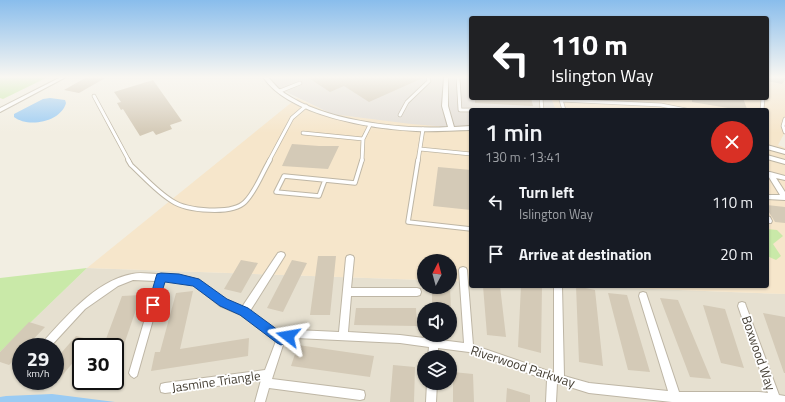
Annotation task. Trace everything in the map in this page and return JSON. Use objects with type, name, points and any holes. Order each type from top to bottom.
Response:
[{"type":"street","points":[[0,110],[28,96]]},
{"type":"street","points":[[289,96],[306,106],[338,117],[370,125],[423,129],[469,128]]},
{"type":"street","points":[[445,96],[445,106],[451,128]]},
{"type":"street","points":[[769,148],[785,152]]},
{"type":"street","points":[[769,157],[785,161]]},
{"type":"street","points":[[769,174],[785,178]]},
{"type":"street","points":[[769,174],[785,198]]},
{"type":"street","points":[[769,197],[785,198]]},
{"type":"street","points":[[244,312],[281,255]]},
{"type":"street","points":[[343,336],[350,258]]},
{"type":"street","points":[[463,270],[469,348]]},
{"type":"street","points":[[52,338],[82,306],[115,284],[133,277],[179,278],[196,282],[224,303],[244,312],[281,339],[260,402]]},
{"type":"street","points":[[134,373],[161,277]]},
{"type":"street","points":[[551,402],[555,378],[558,288]]},
{"type":"street","points":[[347,292],[417,292]]},
{"type":"street","points":[[643,296],[676,399]]},
{"type":"street","name":"Boxwood Way","points":[[742,306],[775,399]]},
{"type":"street","name":"Riverwood Parkway","points":[[281,339],[296,334],[434,343],[469,348],[555,378],[589,388],[676,399],[775,399],[785,401]]},
{"type":"street","points":[[434,343],[434,350]]},
{"type":"street","name":"Jasmine Triangle","points":[[164,388],[267,378],[360,395]]},
{"type":"street","points":[[431,402],[432,390]]},
{"type":"lane","points":[[94,96],[131,165],[158,187],[162,195],[173,202],[212,212],[228,210],[244,203],[250,196],[292,118],[306,106]]},
{"type":"lane","points":[[400,115],[406,102],[413,96]]},
{"type":"lane","points":[[459,96],[460,110],[469,110]]},
{"type":"lane","points":[[577,100],[661,105],[676,108]]},
{"type":"lane","points":[[785,119],[783,126],[785,132]]},
{"type":"lane","points":[[325,180],[319,196],[276,192],[284,176],[325,180],[355,183],[363,156],[363,139],[370,125]]},
{"type":"lane","points":[[423,129],[408,222],[469,229]]},
{"type":"lane","points":[[303,133],[363,139]]},
{"type":"lane","points":[[420,149],[469,154]]},
{"type":"shaded area","points":[[294,96],[469,96],[469,100],[552,100],[555,108],[469,108],[469,126],[447,127],[332,114]]},
{"type":"shaded area","points":[[769,96],[785,96],[785,132],[778,145],[785,148],[785,294],[626,288],[769,288],[769,108],[555,108],[552,100],[769,100]]},
{"type":"shaded area","points":[[297,98],[332,114],[447,127],[469,126],[469,282],[457,281],[457,254],[417,254],[417,280],[87,268]]},
{"type":"shaded area","points":[[87,268],[417,280],[417,294],[457,294],[457,281],[469,282],[469,288],[626,288],[785,294],[785,402],[0,402],[0,352],[12,340],[12,390],[64,390],[64,338],[14,338]]},
{"type":"green space","points":[[0,96],[10,96],[3,99],[0,98]]},
{"type":"green space","points":[[769,229],[777,230],[783,236],[773,244],[781,256],[776,260],[769,257]]},
{"type":"green space","points":[[87,268],[14,338],[12,338],[12,340],[0,352],[0,278]]},
{"type":"water","points":[[50,98],[65,100],[66,103],[63,110],[51,119],[27,122],[14,117],[14,114],[43,99]]},
{"type":"water","points":[[52,394],[115,402],[0,402],[0,397],[6,396]]},
{"type":"building","points":[[117,96],[164,96],[182,121],[170,125],[172,129],[156,135],[153,131],[140,136],[123,109],[121,110],[117,103],[121,102]]},
{"type":"building","points":[[359,96],[383,96],[369,102]]},
{"type":"building","points":[[475,100],[532,100],[533,106],[475,103]]},
{"type":"building","points":[[692,100],[744,100],[747,108],[728,108],[692,102]]},
{"type":"building","points":[[292,144],[339,146],[328,169],[282,166]]},
{"type":"building","points":[[438,167],[469,170],[469,210],[433,206]]},
{"type":"building","points":[[769,205],[785,207],[785,223],[775,222],[769,212]]},
{"type":"building","points":[[318,256],[336,256],[330,315],[310,315]]},
{"type":"building","points":[[241,260],[258,263],[241,293],[224,289]]},
{"type":"building","points":[[292,260],[307,263],[283,312],[267,308]]},
{"type":"building","points":[[483,288],[500,288],[506,337],[487,335]]},
{"type":"building","points":[[521,288],[542,288],[541,353],[518,347]]},
{"type":"building","points":[[576,288],[586,288],[595,290],[603,366],[579,362]]},
{"type":"building","points":[[193,291],[180,349],[249,338],[248,356],[151,371],[155,352],[160,352],[176,293]]},
{"type":"building","points":[[608,293],[627,295],[650,372],[628,370]]},
{"type":"building","points":[[432,294],[450,294],[451,302],[432,302]]},
{"type":"building","points":[[141,295],[124,345],[124,338],[106,338],[122,296]]},
{"type":"building","points":[[660,298],[678,300],[711,379],[690,377]]},
{"type":"building","points":[[703,305],[725,309],[744,368],[721,363]]},
{"type":"building","points":[[356,308],[416,308],[417,326],[354,325]]},
{"type":"building","points":[[763,313],[785,317],[785,373],[784,373]]},
{"type":"building","points":[[29,322],[45,327],[35,338],[14,338]]},
{"type":"building","points":[[12,340],[12,362],[9,365],[0,362],[0,352]]},
{"type":"building","points":[[72,341],[72,364],[64,373],[64,350]]},
{"type":"building","points":[[298,345],[374,356],[370,377],[291,366]]},
{"type":"building","points":[[393,365],[415,367],[414,402],[390,402]]},
{"type":"building","points":[[457,372],[473,374],[474,402],[453,402],[453,390],[457,390]]},
{"type":"building","points":[[507,388],[530,395],[530,402],[506,402]]},
{"type":"route","points":[[153,305],[161,277],[179,278],[196,282],[224,303],[244,312],[281,339],[288,336]]}]
